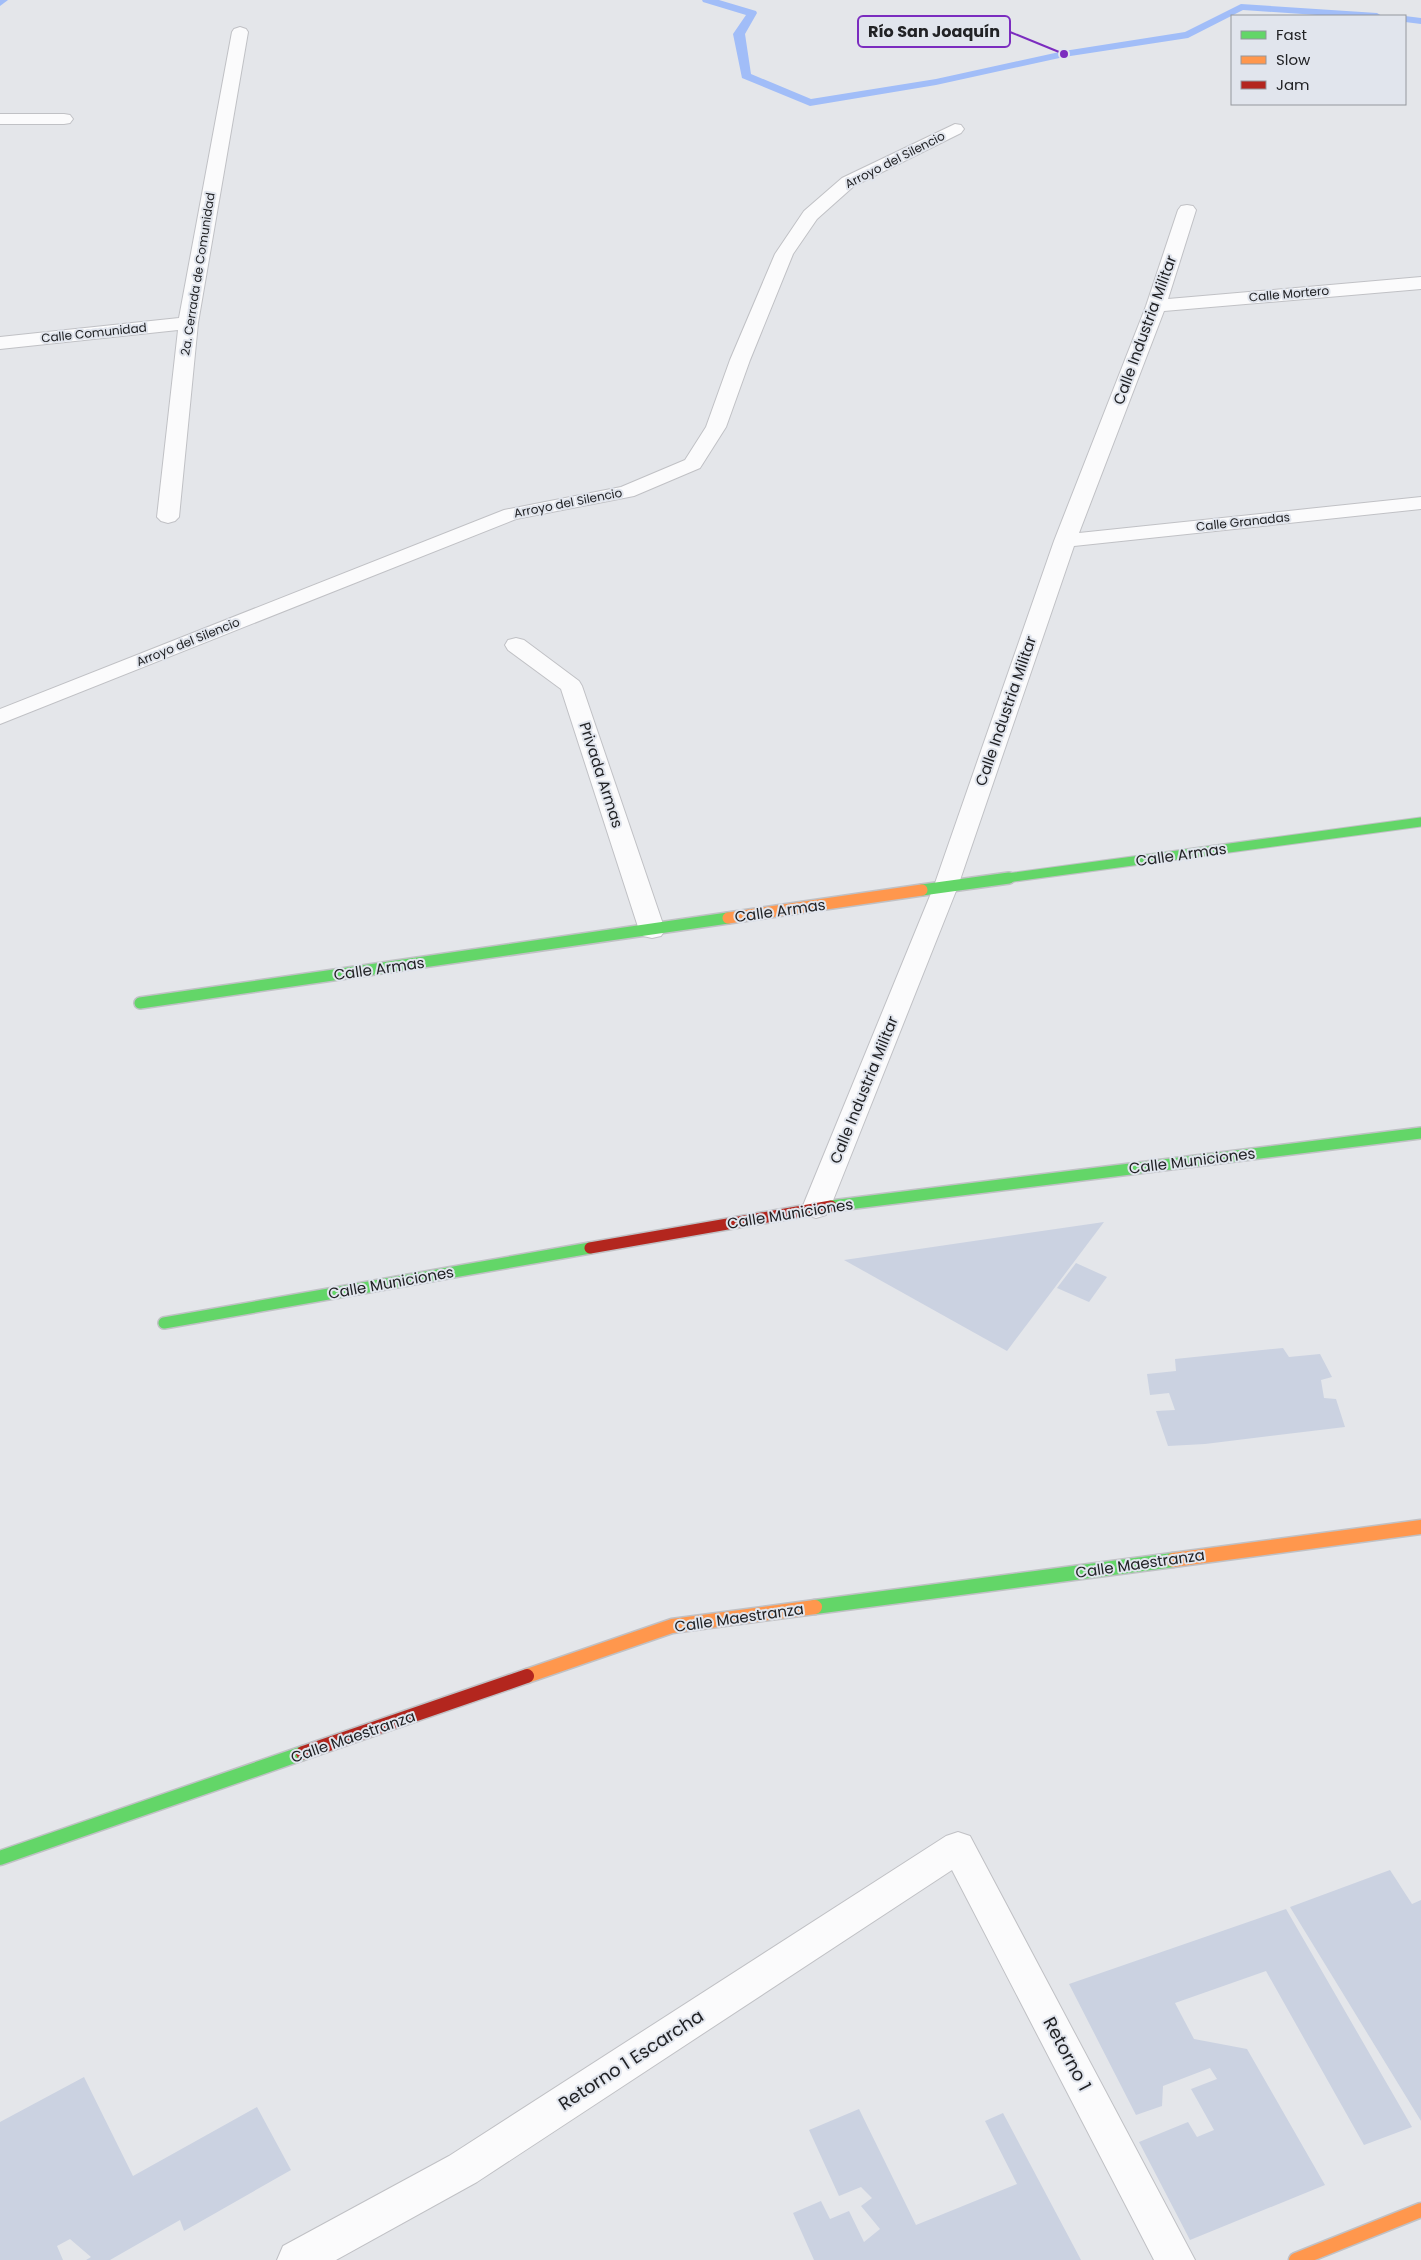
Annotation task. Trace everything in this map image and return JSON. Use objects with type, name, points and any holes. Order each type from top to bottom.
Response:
[{"type":"street","name":"2a. Cerrada de Comunidad","points":[[168,517],[188,322],[240,32]]},
{"type":"street","points":[[0,120],[64,118]]},
{"type":"street","name":"Arroyo del Silencio","points":[[0,717],[511,514],[627,492],[693,464],[716,427],[740,360],[784,254],[810,215],[848,182],[955,129]]},
{"type":"street","name":"Calle Industria Militar","points":[[816,1208],[946,886],[1065,541],[1156,306],[1187,210]]},
{"type":"street","name":"Calle Mortero","points":[[1156,306],[1421,283]]},
{"type":"street","name":"Calle Comunidad","points":[[0,343],[188,322]]},
{"type":"street","name":"Calle Granadas","points":[[1065,541],[1421,503]]},
{"type":"street","name":"Privada Armas","points":[[516,645],[571,686],[652,930]]},
{"type":"street","name":"Calle Armas","points":[[140,1003],[946,886],[1421,822]]},
{"type":"street","name":"Calle Municiones","points":[[164,1323],[816,1208],[1421,1132]]},
{"type":"street","name":"Calle Maestranza","points":[[0,1858],[672,1626],[1421,1527]]},
{"type":"street","name":"Retorno 1 Escarcha","points":[[297,2260],[463,2169],[958,1847]]},
{"type":"street","name":"Retorno 1","points":[[958,1847],[1175,2260]]},
{"type":"street","points":[[1296,2260],[1421,2210]]},
{"type":"building","points":[[1104,1222],[1007,1351],[844,1260]]},
{"type":"building","points":[[1076,1263],[1107,1277],[1089,1302],[1057,1288]]},
{"type":"building","points":[[1283,1348],[1289,1357],[1320,1354],[1332,1377],[1321,1380],[1324,1398],[1336,1399],[1345,1427],[1205,1444],[1168,1446],[1156,1411],[1175,1410],[1169,1393],[1150,1395],[1147,1374],[1176,1371],[1175,1359]]},
{"type":"building","points":[[1390,1870],[1412,1904],[1421,1900],[1421,2121],[1290,1907]]},
{"type":"building","points":[[1286,1909],[1412,2127],[1364,2145],[1266,1971],[1175,2003],[1194,2039],[1247,2049],[1325,2185],[1190,2240],[1139,2142],[1188,2122],[1197,2137],[1214,2130],[1191,2089],[1217,2079],[1210,2068],[1163,2086],[1162,2106],[1136,2115],[1069,1984]]},
{"type":"building","points":[[84,2077],[133,2176],[257,2107],[291,2170],[184,2231],[180,2220],[110,2260],[86,2260],[91,2257],[70,2239],[57,2246],[63,2260],[0,2260],[0,2122]]},
{"type":"building","points":[[859,2109],[916,2225],[1017,2184],[985,2121],[1003,2113],[1081,2260],[814,2260],[793,2213],[821,2201],[830,2219],[849,2211],[864,2242],[880,2229],[861,2206],[872,2198],[861,2187],[839,2196],[809,2130]]},
{"type":"waterway","points":[[0,3],[3,0]]},
{"type":"waterway","points":[[707,0],[752,13],[739,34],[746,76],[810,103],[936,82],[1064,54],[1188,35],[1241,7],[1362,15]]},
{"type":"waterway","points":[[1406,19],[1421,21]]},
{"type":"traffic: fast","points":[[922,890],[1421,822]]},
{"type":"traffic: fast","points":[[140,1003],[728,918]]},
{"type":"traffic: fast","points":[[831,1206],[1421,1133]]},
{"type":"traffic: fast","points":[[164,1323],[590,1248]]},
{"type":"traffic: fast","points":[[815,1607],[1173,1560]]},
{"type":"traffic: fast","points":[[0,1858],[303,1753]]},
{"type":"traffic: slow","points":[[728,918],[922,890]]},
{"type":"traffic: slow","points":[[1173,1560],[1421,1527]]},
{"type":"traffic: slow","points":[[527,1676],[672,1626],[815,1607]]},
{"type":"traffic: slow","points":[[1296,2260],[1421,2210]]},
{"type":"traffic: jam","points":[[590,1248],[831,1206]]},
{"type":"traffic: jam","points":[[303,1753],[527,1676]]},
{"type":"place","name":"Río San Joaquín","points":[[1064,54]]}]
